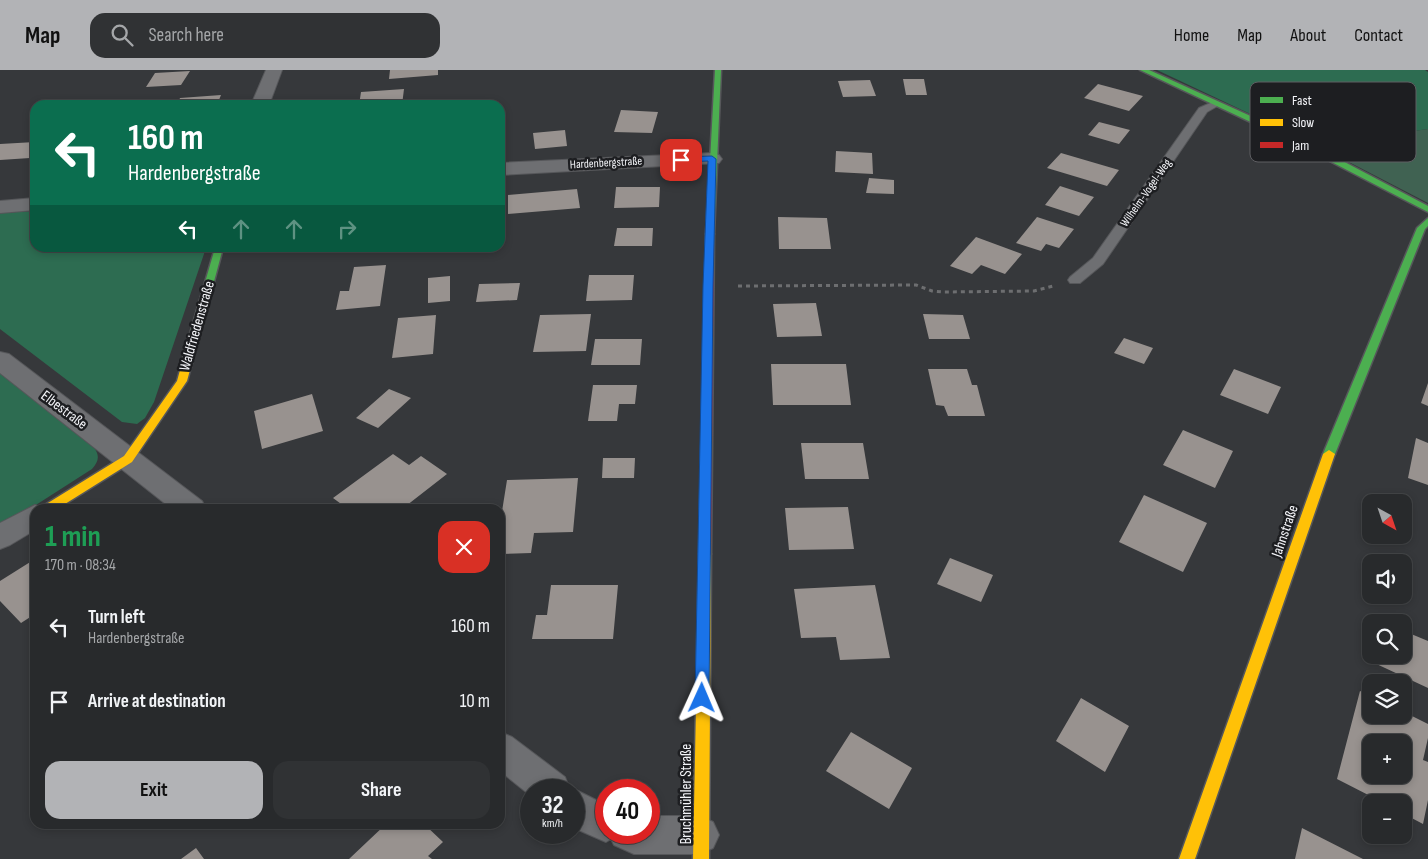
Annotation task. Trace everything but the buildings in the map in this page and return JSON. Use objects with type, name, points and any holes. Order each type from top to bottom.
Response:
[{"type":"street","points":[[262,100],[274,70]]},
{"type":"street","name":"Bruchmühler Straße","points":[[700,847],[708,286],[712,159],[718,70]]},
{"type":"street","points":[[1142,70],[1250,120]]},
{"type":"street","name":"Hardenbergstraße","points":[[505,169],[712,159]]},
{"type":"street","points":[[1338,162],[1428,209]]},
{"type":"street","points":[[0,207],[30,204]]},
{"type":"street","name":"Jahnstraße","points":[[1187,859],[1324,465],[1421,228],[1428,221]]},
{"type":"street","name":"Waldfriedenstraße","points":[[128,459],[182,381],[218,252]]},
{"type":"street","name":"Elbestraße","points":[[0,360],[128,459]]},
{"type":"street","points":[[55,504],[128,459],[186,504]]},
{"type":"street","points":[[0,537],[30,519]]},
{"type":"street","points":[[505,753],[538,779]]},
{"type":"street","points":[[660,840],[700,847]]},
{"type":"lane","name":"Wilhelm-Vogel-Weg","points":[[1075,280],[1098,261],[1203,110],[1215,104]]},
{"type":"path","points":[[708,286],[916,285],[932,291],[1034,291],[1075,280]]},
{"type":"green space","points":[[1157,70],[1425,70],[1428,72],[1428,129],[1416,131],[1416,82],[1250,82],[1250,114]]},
{"type":"green space","points":[[1428,129],[1428,203],[1349,162],[1416,162],[1416,131]]},
{"type":"green space","points":[[30,211],[30,252],[205,252],[154,402],[145,418],[137,424],[122,422],[0,329],[0,213]]},
{"type":"green space","points":[[0,371],[95,449],[98,457],[92,469],[37,504],[30,504],[30,509],[0,528]]},
{"type":"traffic: fast","points":[[710,234],[718,70]]},
{"type":"traffic: fast","points":[[1143,70],[1250,119]]},
{"type":"traffic: fast","points":[[1338,162],[1428,209]]},
{"type":"traffic: fast","points":[[1329,454],[1421,228],[1428,221]]},
{"type":"traffic: fast","points":[[193,341],[218,252]]},
{"type":"traffic: slow","points":[[55,504],[128,459],[182,381],[193,341]]},
{"type":"traffic: slow","points":[[1187,859],[1329,454]]},
{"type":"traffic: slow","points":[[701,859],[705,554]]},
{"type":"traffic: jam","points":[[705,554],[710,234]]},
{"type":"route","points":[[681,160],[712,159],[708,286],[702,698]]}]
